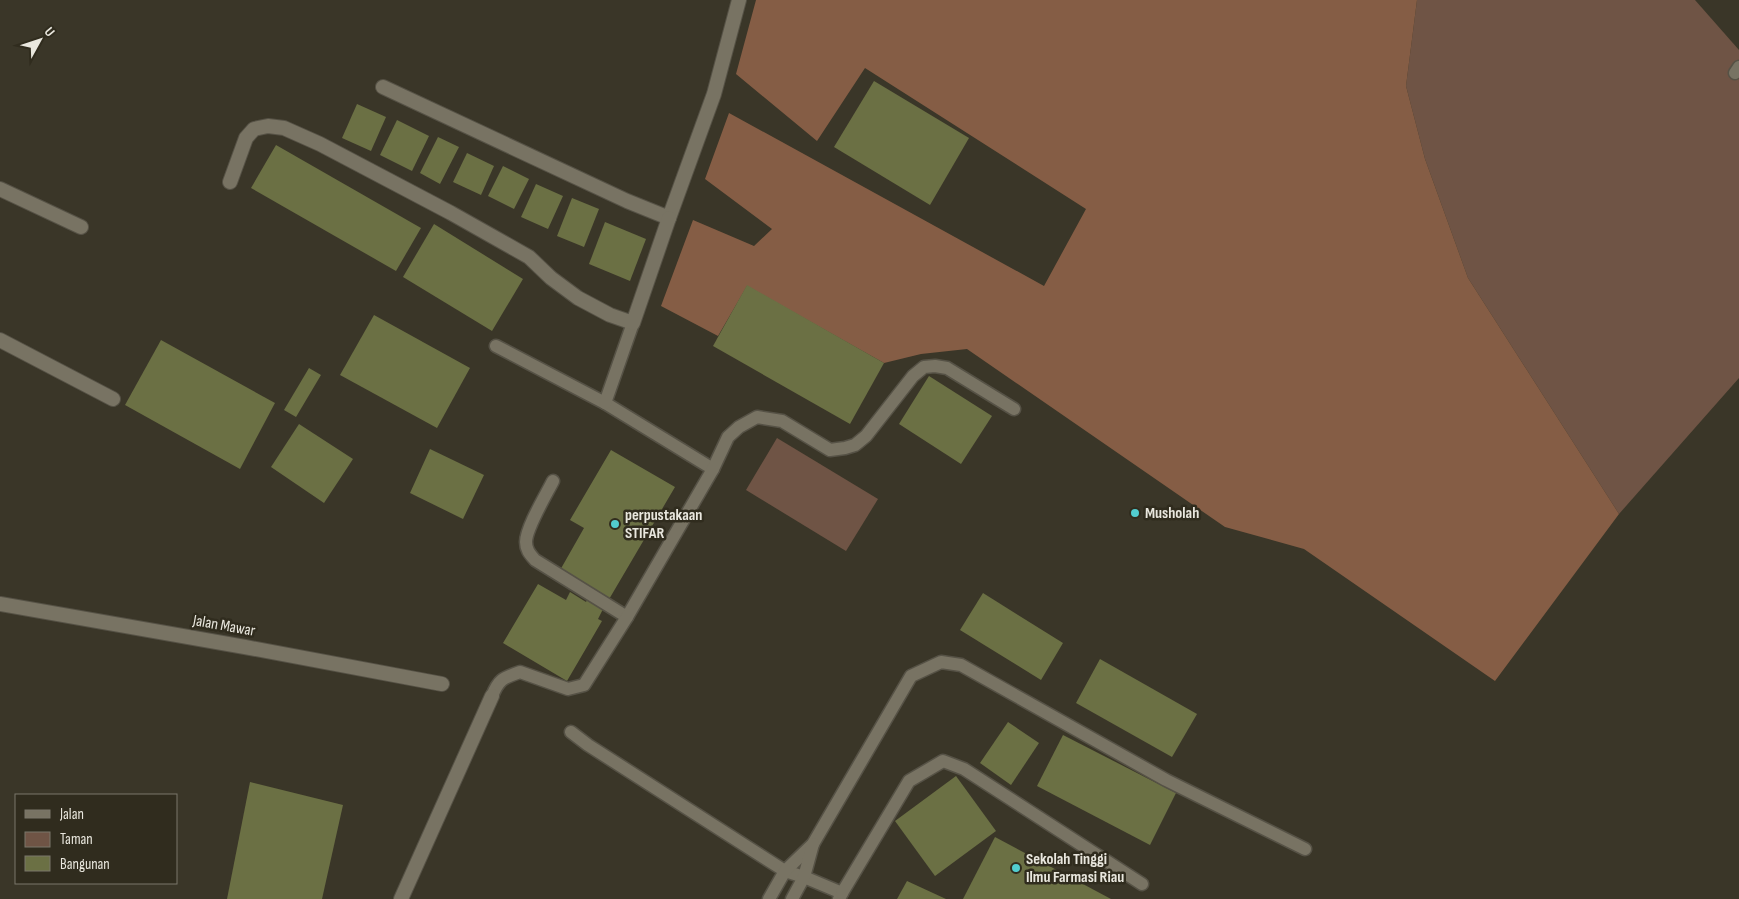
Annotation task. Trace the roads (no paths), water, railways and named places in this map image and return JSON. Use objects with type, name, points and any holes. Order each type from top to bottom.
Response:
[{"type":"street","points":[[230,182],[246,138],[254,129],[268,126],[284,128],[320,144],[451,213],[529,258],[578,298],[610,315],[633,323],[714,94],[739,0]]},
{"type":"street","points":[[383,87],[627,201],[669,218]]},
{"type":"street","points":[[0,189],[81,227]]},
{"type":"street","points":[[0,340],[113,399]]},
{"type":"street","name":"Jalan Mawar","points":[[0,604],[246,647],[442,684]]},
{"type":"street","points":[[401,899],[492,696]]},
{"type":"lane","points":[[605,403],[633,323]]},
{"type":"lane","points":[[496,346],[605,403],[714,469]]},
{"type":"lane","points":[[492,696],[497,684],[504,678],[520,672],[568,689],[584,685],[627,617],[714,469],[728,437],[738,427],[757,417],[782,421],[830,450],[855,445],[866,436],[913,376],[924,367],[935,366],[947,368],[1014,409]]},
{"type":"lane","points":[[553,481],[528,531],[526,542],[528,552],[535,560],[627,617]]},
{"type":"lane","points":[[792,899],[804,877],[813,844],[911,676],[941,662],[961,664],[1166,780],[1305,849]]},
{"type":"lane","points":[[571,732],[785,871],[804,877],[840,896],[909,781],[943,761],[964,769],[1142,884]]},
{"type":"lane","points":[[769,899],[785,871],[813,844]]},
{"type":"place","name":"Musholah","points":[[1135,513]]},
{"type":"place","name":"perpustakaan STIFAR","points":[[615,524]]},
{"type":"place","name":"Sekolah Tinggi Ilmu Farmasi Riau","points":[[1016,868]]}]
